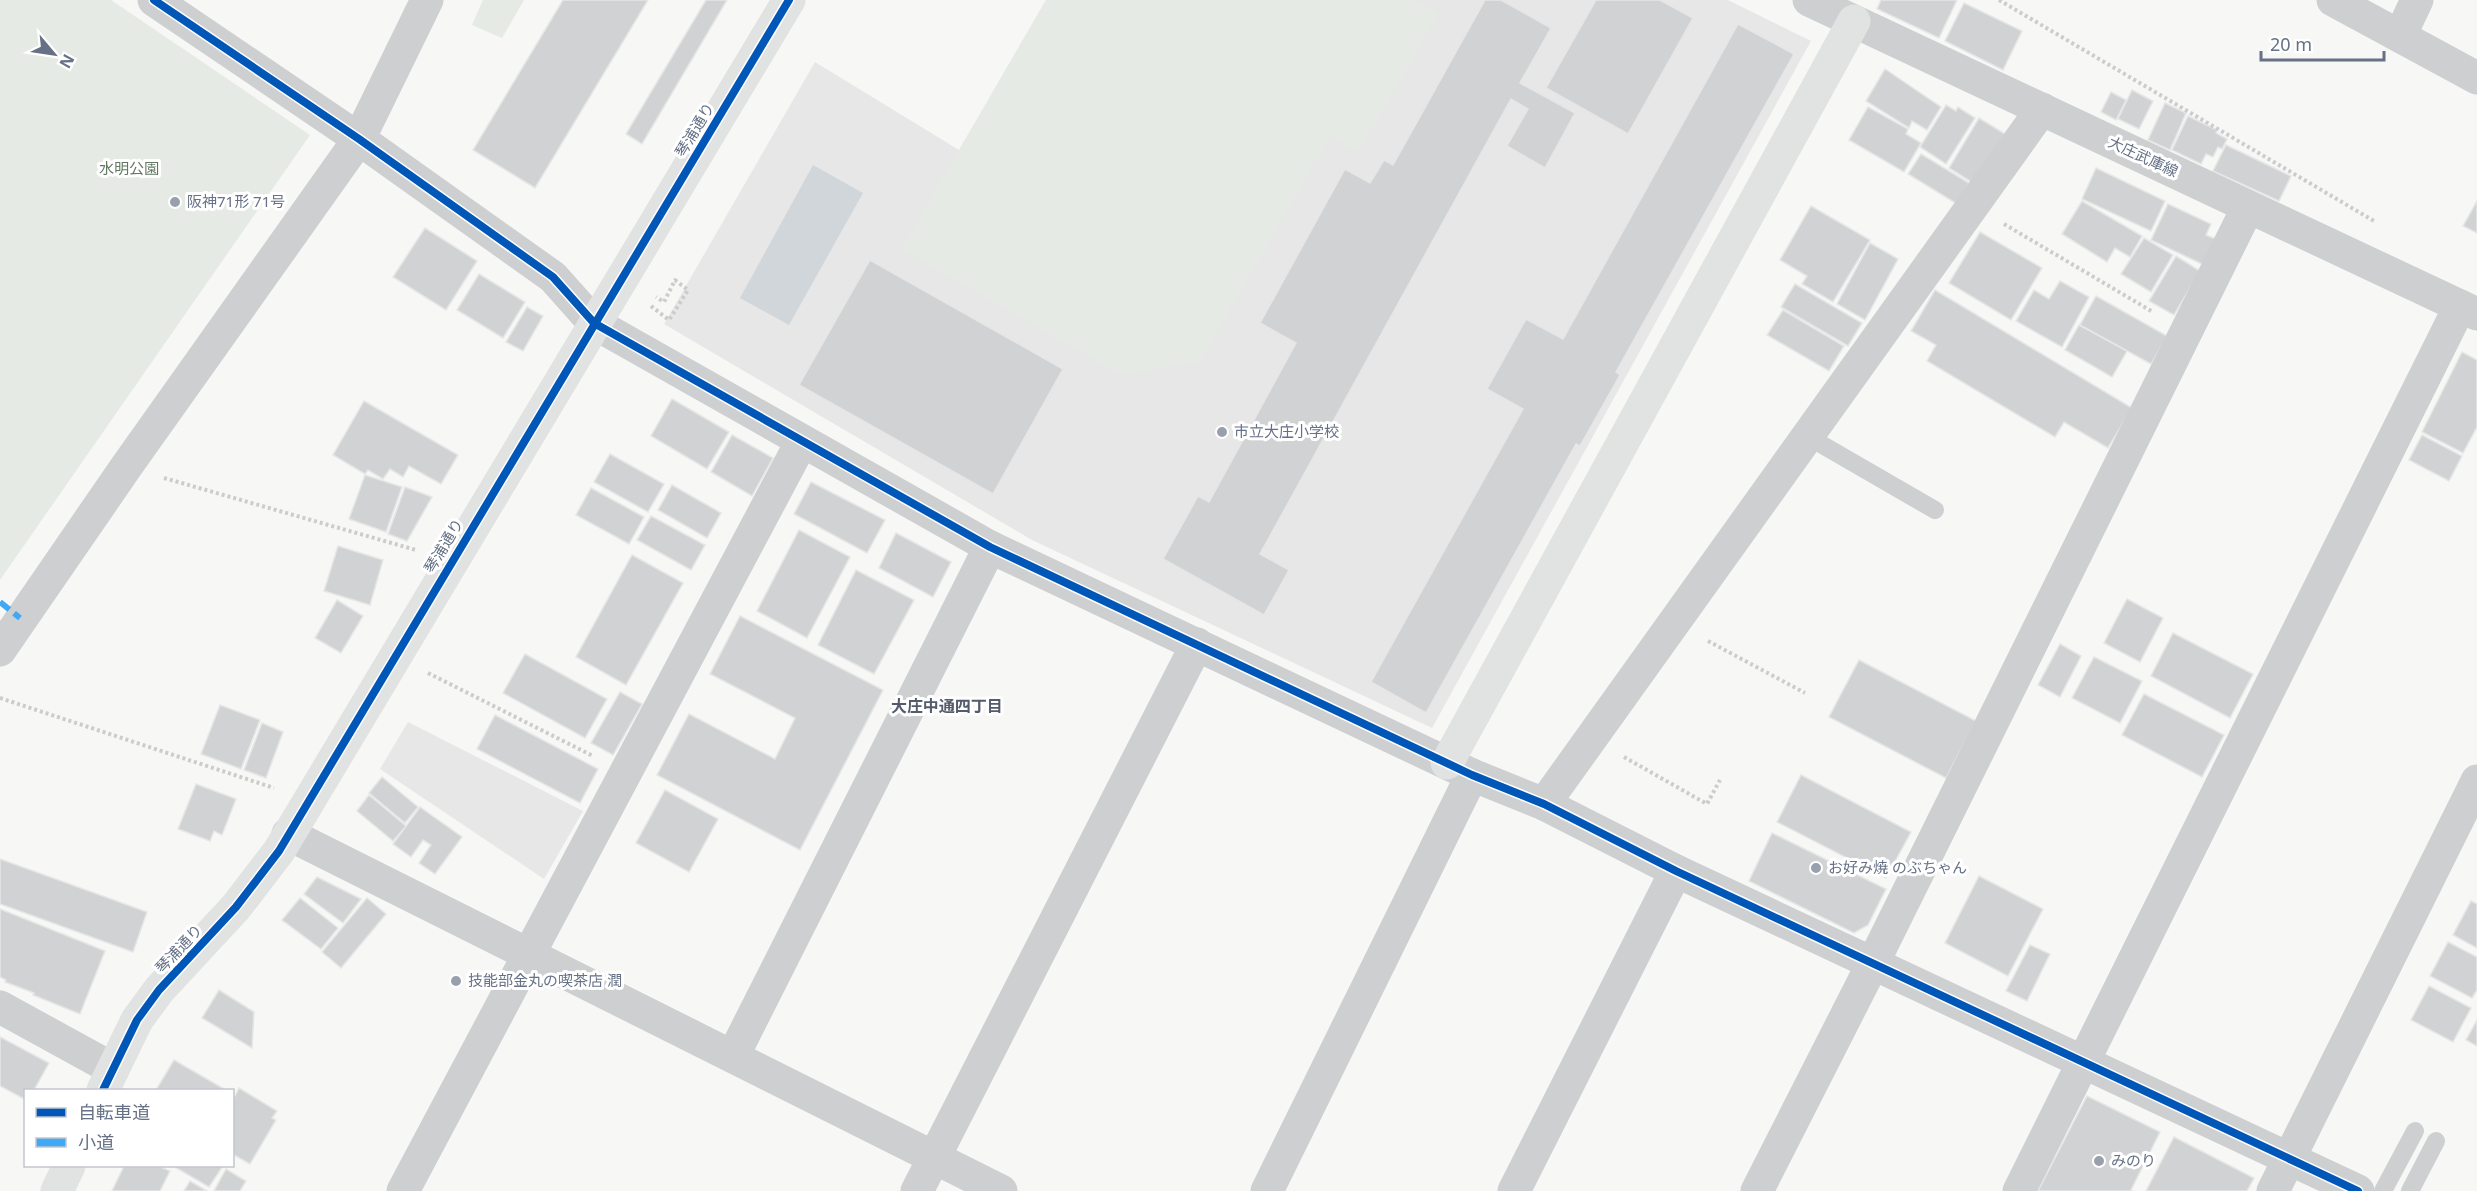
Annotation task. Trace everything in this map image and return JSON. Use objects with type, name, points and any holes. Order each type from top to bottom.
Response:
[{"type":"street","points":[[154,0],[359,139],[553,277],[594,323],[990,547],[1460,769],[1544,804],[1676,871],[2358,1191]]},
{"type":"street","points":[[0,650],[126,467],[359,139],[427,0]]},
{"type":"street","name":"琴浦通り","points":[[108,1080],[136,1020],[159,990],[236,907],[258,880],[288,834],[789,0]]},
{"type":"street","name":"大庄武庫線","points":[[1809,0],[2469,310]]},
{"type":"street","points":[[2333,0],[2477,78]]},
{"type":"street","points":[[2400,36],[2417,0]]},
{"type":"street","points":[[1267,1191],[1460,769],[1854,21]]},
{"type":"street","points":[[1544,804],[2042,110]]},
{"type":"street","points":[[1757,1191],[1873,963],[2248,207]]},
{"type":"street","points":[[2019,1191],[2469,310]]},
{"type":"street","points":[[403,1191],[802,441]]},
{"type":"street","points":[[733,1056],[990,547]]},
{"type":"street","points":[[916,1191],[1197,645]]},
{"type":"street","points":[[2273,1191],[2477,781]]},
{"type":"street","points":[[288,834],[1001,1191]]},
{"type":"street","points":[[1514,1191],[1676,871]]},
{"type":"street","points":[[0,1007],[108,1080]]},
{"type":"street","points":[[57,1191],[69,1167]]},
{"type":"lane","points":[[1807,436],[1935,510]]},
{"type":"lane","points":[[2383,1191],[2415,1131]]},
{"type":"lane","points":[[2410,1191],[2436,1141]]},
{"type":"path","points":[[1999,0],[2387,228],[2376,267]]},
{"type":"path","points":[[1973,206],[2186,332]]},
{"type":"path","points":[[656,297],[664,302],[675,280],[688,290],[669,320]]},
{"type":"path","points":[[126,467],[420,551]]},
{"type":"path","points":[[1674,623],[1805,693]]},
{"type":"path","points":[[423,671],[625,772]]},
{"type":"path","points":[[0,698],[277,790]]},
{"type":"path","points":[[1591,738],[1707,804],[1720,780]]},
{"type":"shaded area","name":"市立大庄小学校","points":[[1046,0],[1728,0],[1811,41],[1432,728],[1032,540],[664,324],[815,62],[959,150]]},
{"type":"shaded area","points":[[813,165],[863,193],[789,325],[740,298]]},
{"type":"shaded area","points":[[408,722],[583,811],[544,879],[380,769]]},
{"type":"green space","name":"水明公園","points":[[0,0],[111,0],[310,135],[0,580]]},
{"type":"green space","points":[[483,0],[524,0],[502,38],[472,25]]},
{"type":"green space","points":[[1046,0],[1414,0],[1439,13],[1358,152],[1330,136],[1200,361],[1121,375],[902,249]]},
{"type":"building","points":[[563,0],[648,0],[535,188],[473,150]]},
{"type":"building","points":[[706,0],[727,0],[642,144],[626,134]]},
{"type":"building","points":[[1485,0],[1501,0],[1551,28],[1520,83],[1575,113],[1545,168],[1507,146],[1528,109],[1511,99],[1260,554],[1289,570],[1264,615],[1163,559],[1198,496],[1209,502],[1296,343],[1260,323],[1345,169],[1370,183],[1384,160],[1393,165]]},
{"type":"building","points":[[1596,0],[1660,0],[1693,18],[1628,134],[1546,88]]},
{"type":"building","points":[[1881,0],[1957,0],[1939,38],[1877,9]]},
{"type":"building","points":[[1964,3],[2022,31],[2003,70],[1945,41]]},
{"type":"building","points":[[1738,24],[1794,54],[1616,372],[1620,375],[1580,446],[1576,444],[1426,713],[1371,682],[1523,409],[1487,389],[1526,319],[1563,339]]},
{"type":"building","points":[[1885,69],[1941,107],[1927,130],[1912,121],[1909,128],[1866,101]]},
{"type":"building","points":[[2132,90],[2153,101],[2139,129],[2118,119]]},
{"type":"building","points":[[2111,92],[2126,100],[2116,120],[2101,112]]},
{"type":"building","points":[[2165,103],[2186,113],[2170,150],[2148,140]]},
{"type":"building","points":[[1946,105],[1956,111],[1958,107],[1975,118],[1946,164],[1920,147]]},
{"type":"building","points":[[1868,107],[1908,129],[1906,134],[1921,143],[1904,172],[1849,140]]},
{"type":"building","points":[[2188,116],[2217,130],[2216,133],[2227,139],[2222,149],[2218,147],[2213,157],[2206,154],[2201,164],[2172,150]]},
{"type":"building","points":[[1979,118],[2005,134],[1973,183],[1949,168]]},
{"type":"building","points":[[2226,145],[2291,176],[2279,201],[2213,171]]},
{"type":"building","points":[[1921,154],[1969,183],[1957,204],[1908,174]]},
{"type":"building","points":[[2096,168],[2165,201],[2151,231],[2082,199]]},
{"type":"building","points":[[2082,201],[2142,236],[2130,257],[2115,248],[2107,262],[2062,234]]},
{"type":"building","points":[[2477,201],[2477,233],[2463,226]]},
{"type":"building","points":[[2168,204],[2211,224],[2206,235],[2216,239],[2204,265],[2151,240]]},
{"type":"building","points":[[1811,206],[1870,240],[1833,302],[1802,284],[1807,276],[1780,260]]},
{"type":"building","points":[[425,228],[477,261],[446,310],[393,277]]},
{"type":"building","points":[[1980,232],[2042,268],[2011,320],[1949,283]]},
{"type":"building","points":[[2144,238],[2173,255],[2151,292],[2121,274]]},
{"type":"building","points":[[1870,243],[1898,259],[1865,320],[1837,304]]},
{"type":"building","points":[[2176,256],[2200,271],[2174,315],[2149,301]]},
{"type":"building","points":[[870,260],[1063,369],[993,494],[799,385]]},
{"type":"building","points":[[479,274],[525,302],[503,338],[457,310]]},
{"type":"building","points":[[2060,281],[2089,297],[2062,347],[2016,321],[2034,290],[2049,299]]},
{"type":"building","points":[[1795,284],[1862,323],[1848,346],[1781,307]]},
{"type":"building","points":[[1935,290],[2132,408],[2108,448],[2064,422],[2055,437],[1927,361],[1936,345],[1911,331]]},
{"type":"building","points":[[2096,296],[2167,336],[2151,364],[2080,325]]},
{"type":"building","points":[[527,307],[543,316],[523,351],[506,342]]},
{"type":"building","points":[[1783,310],[1844,346],[1829,371],[1767,335]]},
{"type":"building","points":[[2079,325],[2127,351],[2112,377],[2065,350]]},
{"type":"building","points":[[2462,352],[2477,360],[2477,427],[2463,453],[2422,432]]},
{"type":"building","points":[[672,399],[729,432],[707,469],[651,436]]},
{"type":"building","points":[[364,401],[458,455],[441,484],[409,466],[403,477],[390,469],[383,479],[368,470],[365,474],[333,455]]},
{"type":"building","points":[[732,435],[773,458],[752,496],[711,472]]},
{"type":"building","points":[[2422,435],[2462,456],[2449,481],[2409,460]]},
{"type":"building","points":[[610,454],[664,484],[648,512],[594,482]]},
{"type":"building","points":[[365,475],[402,487],[386,532],[349,519]]},
{"type":"building","points":[[811,482],[885,520],[867,553],[794,514]]},
{"type":"building","points":[[672,485],[721,513],[707,538],[658,510]]},
{"type":"building","points":[[405,487],[432,497],[407,541],[388,534]]},
{"type":"building","points":[[591,488],[644,517],[629,544],[576,515]]},
{"type":"building","points":[[651,516],[705,545],[691,570],[637,540]]},
{"type":"building","points":[[799,530],[850,557],[807,638],[757,611]]},
{"type":"building","points":[[896,533],[951,562],[933,597],[879,568]]},
{"type":"building","points":[[338,546],[383,560],[370,605],[324,591]]},
{"type":"building","points":[[632,555],[683,583],[626,685],[576,657]]},
{"type":"building","points":[[856,570],[914,600],[874,674],[818,645]]},
{"type":"building","points":[[2127,599],[2163,618],[2140,662],[2104,643]]},
{"type":"building","points":[[337,600],[363,616],[341,653],[315,638]]},
{"type":"building","points":[[740,616],[883,690],[800,850],[657,775],[689,714],[775,759],[795,718],[710,674]]},
{"type":"building","points":[[2173,633],[2253,674],[2230,718],[2151,676]]},
{"type":"building","points":[[2060,644],[2081,656],[2060,697],[2038,685]]},
{"type":"building","points":[[525,654],[607,699],[585,738],[503,693]]},
{"type":"building","points":[[2094,657],[2142,681],[2120,723],[2072,698]]},
{"type":"building","points":[[1859,660],[1976,721],[1946,778],[1829,717]]},
{"type":"building","points":[[620,692],[642,704],[613,755],[591,743]]},
{"type":"building","points":[[2144,694],[2224,735],[2202,777],[2122,735]]},
{"type":"building","points":[[220,705],[260,720],[241,769],[201,754]]},
{"type":"building","points":[[495,715],[598,769],[580,803],[477,749]]},
{"type":"building","points":[[262,723],[283,732],[266,778],[244,770]]},
{"type":"building","points":[[1801,775],[1911,832],[1886,878],[1777,822]]},
{"type":"building","points":[[382,777],[418,807],[405,823],[369,793]]},
{"type":"building","points":[[196,784],[236,799],[222,835],[214,831],[210,841],[178,829]]},
{"type":"building","points":[[665,790],[718,819],[689,872],[636,843]]},
{"type":"building","points":[[369,795],[406,826],[393,841],[357,811]]},
{"type":"building","points":[[420,807],[462,837],[435,874],[419,863],[431,845],[423,840],[411,857],[393,844]]},
{"type":"building","points":[[1772,833],[1886,889],[1868,925],[1854,933],[1749,881]]},
{"type":"building","points":[[0,859],[147,912],[133,952],[0,904]]},
{"type":"building","points":[[1979,876],[2043,909],[2008,976],[1945,943]]},
{"type":"building","points":[[317,877],[361,899],[343,923],[304,894]]},
{"type":"building","points":[[300,898],[338,928],[321,949],[282,920]]},
{"type":"building","points":[[367,898],[386,914],[341,968],[322,952]]},
{"type":"building","points":[[2471,901],[2477,904],[2477,948],[2453,935]]},
{"type":"building","points":[[0,909],[105,951],[80,1014],[33,995],[34,993],[5,982],[6,980],[0,977]]},
{"type":"building","points":[[2448,942],[2477,957],[2477,990],[2472,998],[2430,976]]},
{"type":"building","points":[[2030,945],[2050,954],[2027,1001],[2006,991]]},
{"type":"building","points":[[2429,986],[2471,1008],[2453,1042],[2411,1020]]},
{"type":"building","points":[[219,990],[254,1012],[252,1048],[202,1018]]},
{"type":"building","points":[[2477,1020],[2477,1046],[2466,1040]]},
{"type":"building","points":[[0,1037],[49,1063],[35,1089],[24,1089],[24,1099],[0,1086]]},
{"type":"building","points":[[174,1060],[224,1089],[157,1089]]},
{"type":"building","points":[[239,1088],[277,1111],[272,1118],[276,1120],[250,1164],[234,1155],[235,1096]]},
{"type":"building","name":"みのり","points":[[2087,1096],[2160,1132],[2131,1190],[2133,1191],[2038,1191]]},
{"type":"building","points":[[2174,1137],[2254,1178],[2247,1191],[2146,1191]]},
{"type":"building","points":[[124,1167],[161,1167],[170,1171],[160,1191],[112,1191]]},
{"type":"building","points":[[175,1167],[222,1167],[209,1187]]},
{"type":"building","points":[[226,1169],[246,1181],[240,1191],[214,1191]]},
{"type":"building","points":[[190,1181],[207,1191],[184,1191]]},
{"type":"marked path","points":[[0,602],[20,618]]},
{"type":"cycle path","points":[[154,0],[359,139],[553,277],[594,323],[990,547],[1472,775],[1544,804],[1676,871],[2358,1191]]},
{"type":"cycle path","points":[[103,1089],[137,1020],[159,990],[236,907],[279,851],[789,0]]},
{"type":"place","name":"阪神71形 71号","points":[[175,202]]},
{"type":"place","name":"市立大庄小学校","points":[[1222,432]]},
{"type":"place","name":"お好み焼 のぶちゃん","points":[[1816,868]]},
{"type":"place","name":"技能部金丸の喫茶店 潤","points":[[456,981]]},
{"type":"place","name":"みのり","points":[[2099,1161]]},
{"type":"district","name":"大庄中通四丁目","points":[[947,706]]}]
